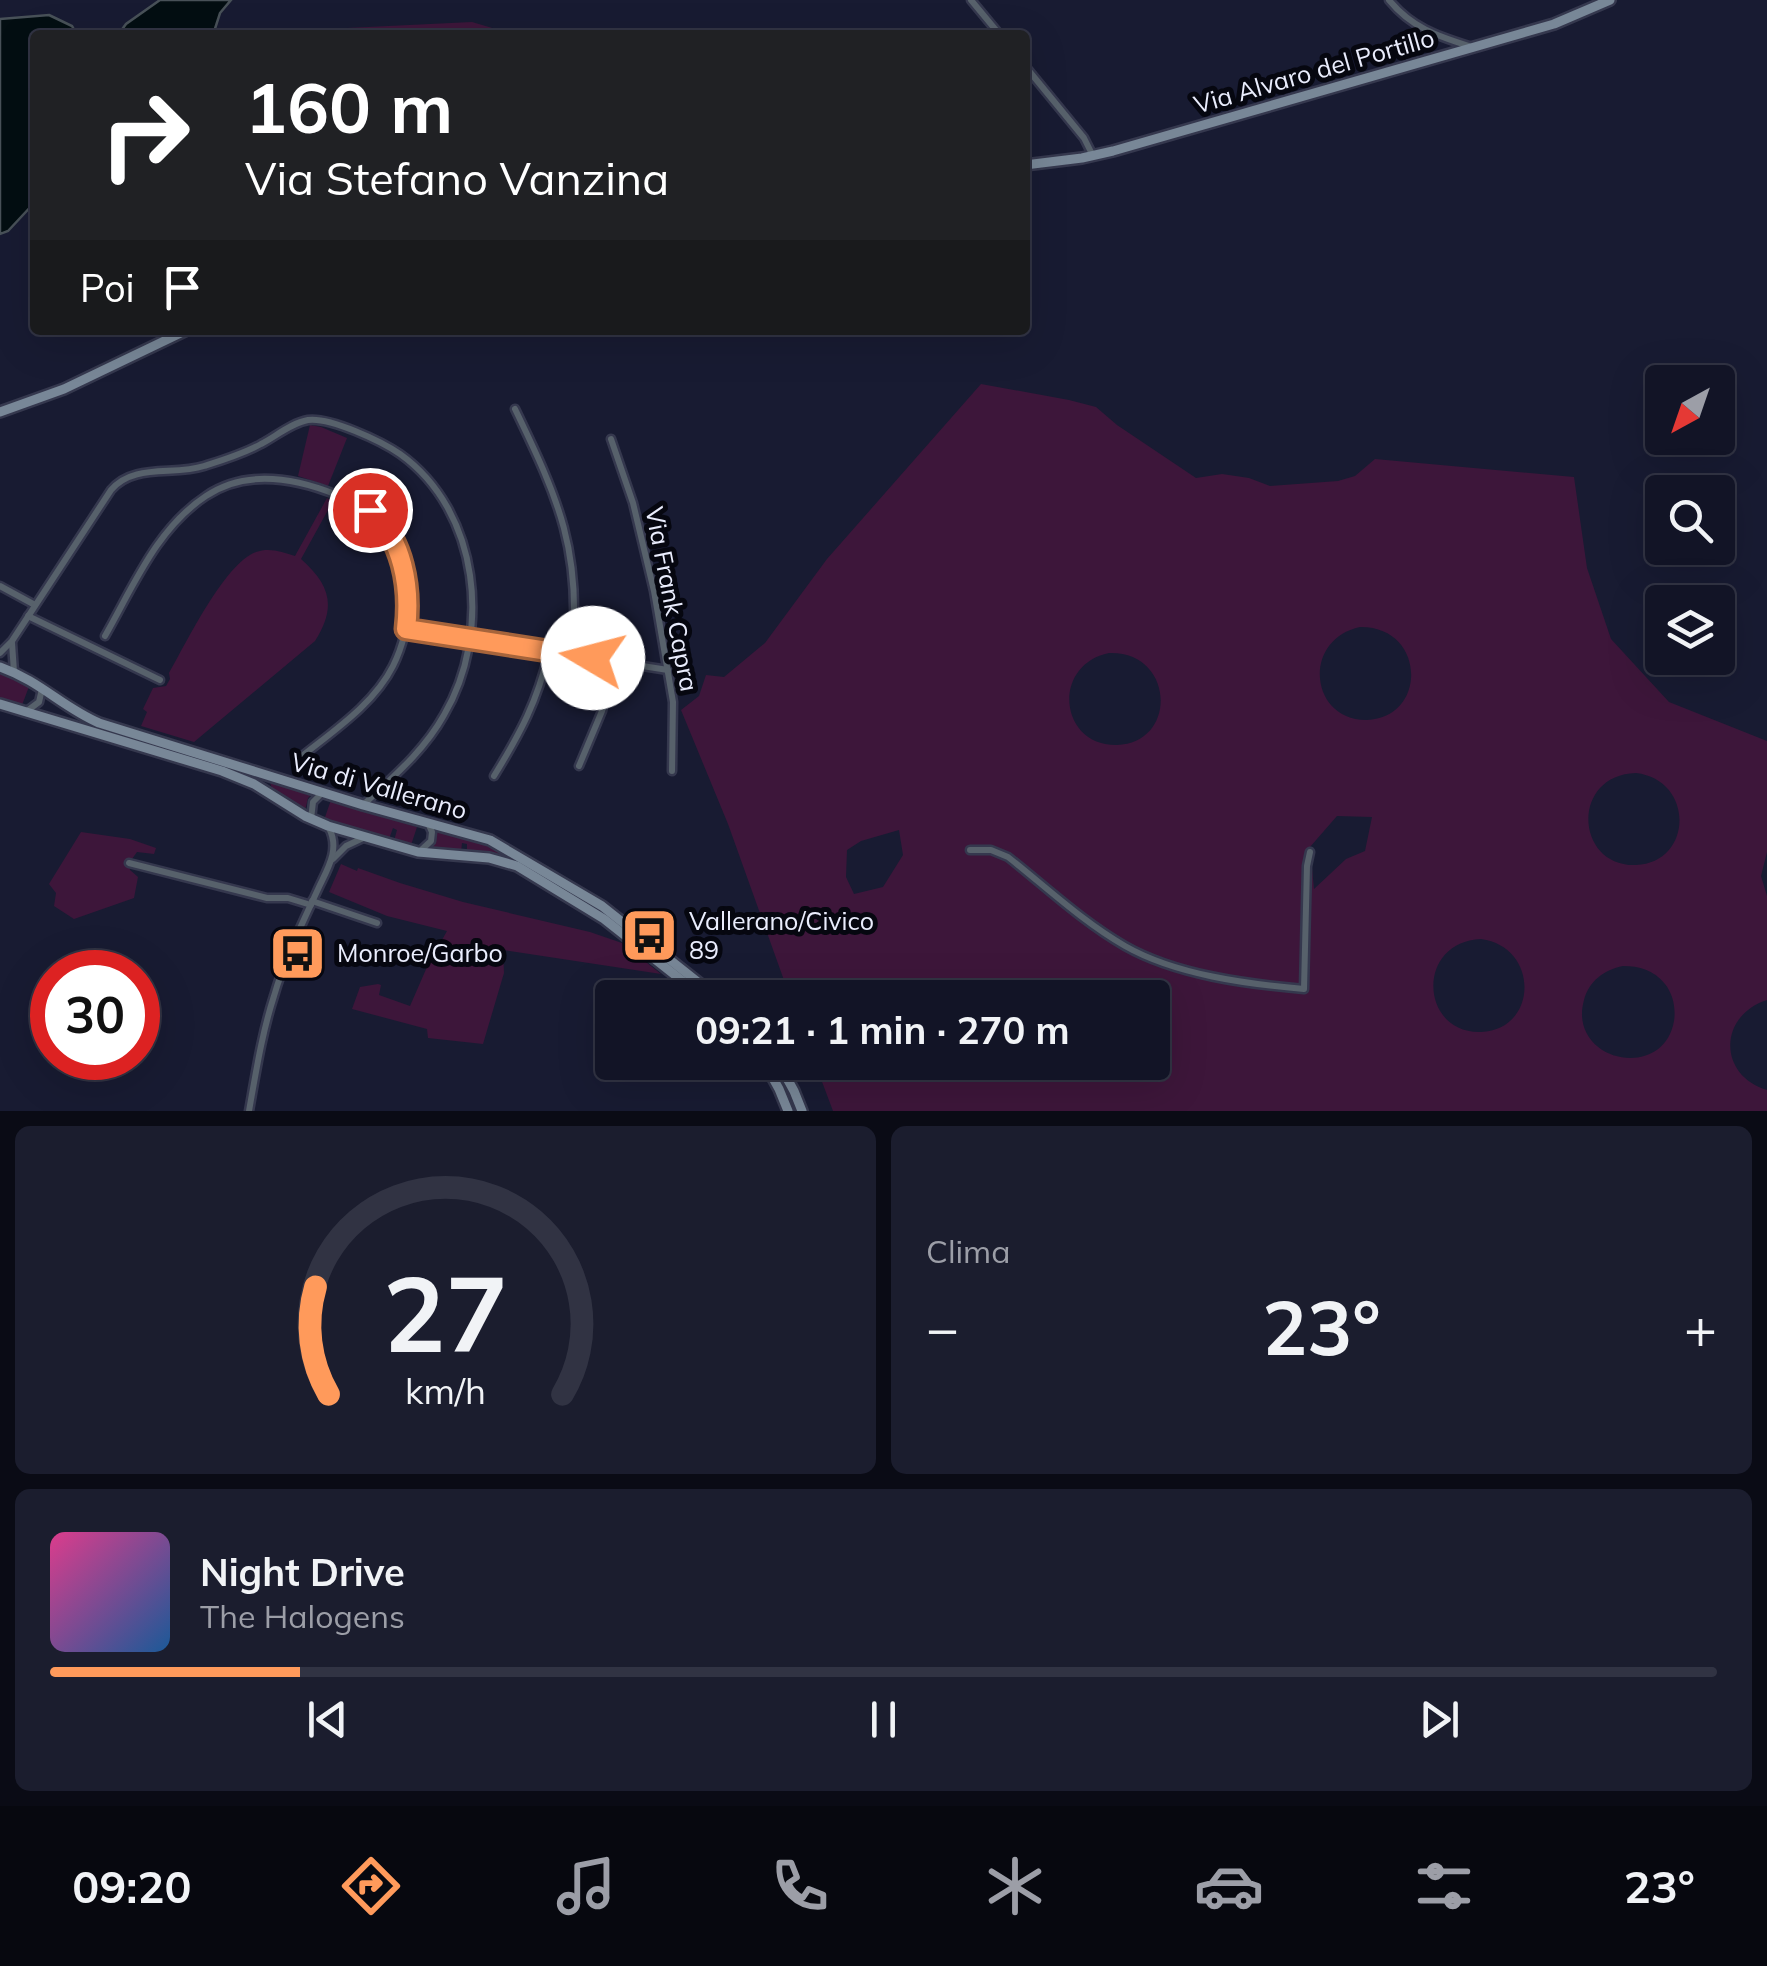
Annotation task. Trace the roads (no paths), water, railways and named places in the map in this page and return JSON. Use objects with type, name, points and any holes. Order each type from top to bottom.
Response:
[{"type":"street","points":[[972,0],[996,30]]},
{"type":"street","points":[[1390,0],[1419,28],[1471,46]]},
{"type":"street","name":"Via Alvaro del Portillo","points":[[1030,165],[1093,156],[1554,24],[1610,0]]},
{"type":"street","points":[[1030,72],[1093,156]]},
{"type":"street","points":[[0,412],[64,389],[177,335]]},
{"type":"street","points":[[515,409],[552,486],[569,544],[575,606],[572,655]]},
{"type":"street","points":[[0,653],[12,642],[111,490],[128,476],[200,468],[251,449],[302,422],[318,420],[364,436],[394,450],[434,488],[454,523],[467,561],[472,611],[470,639],[457,687],[441,721],[414,756],[363,804]]},
{"type":"street","name":"Via Frank Capra","points":[[611,438],[644,546],[668,670],[674,719],[672,771]]},
{"type":"street","points":[[105,636],[157,546],[180,518],[216,490],[239,482],[290,480],[362,506],[389,532],[402,567],[408,601],[406,629],[394,665],[378,689],[296,761]]},
{"type":"street","points":[[0,586],[35,605]]},
{"type":"street","points":[[28,616],[160,680]]},
{"type":"street","points":[[406,629],[668,670]]},
{"type":"street","points":[[12,642],[14,672]]},
{"type":"street","points":[[494,776],[530,714],[549,652]]},
{"type":"street","points":[[580,766],[602,711],[613,661]]},
{"type":"street","name":"Via di Vallerano","points":[[0,667],[42,687],[99,723],[490,840],[622,920],[696,980]]},
{"type":"street","points":[[27,711],[39,702],[42,687]]},
{"type":"street","name":"Via di Vallerano","points":[[1,705],[222,771],[328,826],[418,852],[506,861],[604,918],[682,980]]},
{"type":"street","points":[[312,820],[313,802],[324,792]]},
{"type":"street","points":[[418,852],[431,841],[428,824]]},
{"type":"street","points":[[249,1111],[284,964],[332,860],[334,839],[328,826]]},
{"type":"street","points":[[332,860],[346,846],[366,837]]},
{"type":"street","points":[[970,850],[991,850],[1008,857],[1099,929],[1152,959],[1238,983],[1304,990],[1310,852]]},
{"type":"street","points":[[129,863],[267,898],[312,903],[377,923]]},
{"type":"street","points":[[774,1080],[788,1111]]},
{"type":"street","points":[[788,1080],[802,1111]]},
{"type":"place","name":"Vallerano/Civico 89","points":[[650,935]]},
{"type":"place","name":"Monroe/Garbo","points":[[298,953]]}]
